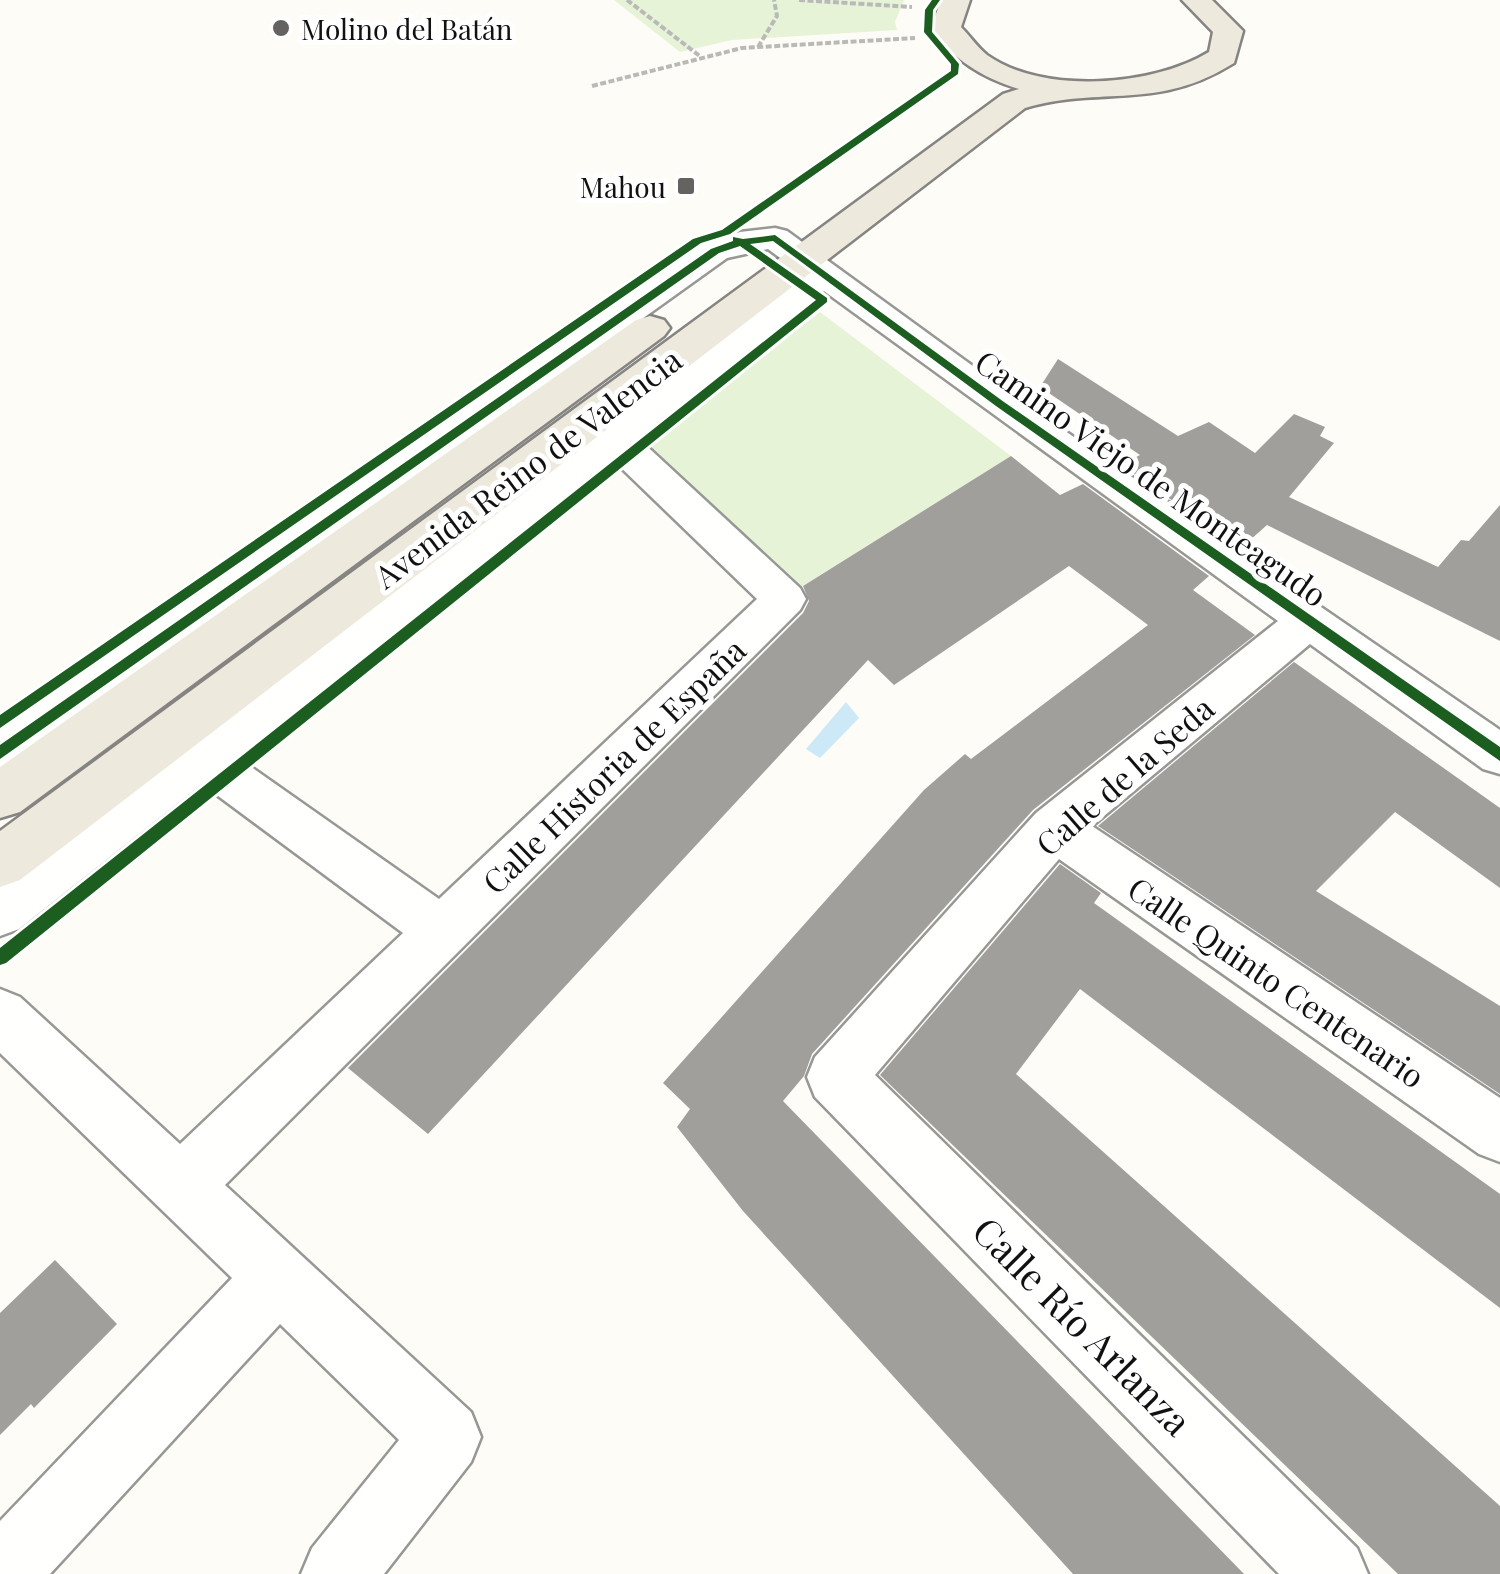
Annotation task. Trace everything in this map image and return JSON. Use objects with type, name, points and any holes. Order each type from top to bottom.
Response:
[{"type":"main road","points":[[947,3],[950,38],[990,68],[1061,87],[1103,91],[1183,82],[1217,64],[1230,42],[1228,30],[1196,0]]},
{"type":"main road","name":"Avenida Reino de Valencia","points":[[0,796],[801,257],[986,82],[990,68]]},
{"type":"main road","name":"Avenida Reino de Valencia","points":[[0,862],[801,257],[1014,101],[1061,87]]},
{"type":"street","points":[[0,753],[716,251],[740,242],[801,257]]},
{"type":"street","points":[[0,913],[613,437],[801,257]]},
{"type":"street","name":"Camino Viejo de Monteagudo","points":[[801,257],[1500,756]]},
{"type":"street","name":"Calle Historia de España","points":[[180,1186],[784,600],[613,437]]},
{"type":"street","name":"Calle de la Seda","points":[[836,1076],[1054,828],[1308,622]]},
{"type":"street","points":[[201,757],[442,931]]},
{"type":"street","name":"Calle Quinto Centenario","points":[[1054,828],[1500,1133]]},
{"type":"street","points":[[0,1014],[446,1437],[338,1574]]},
{"type":"street","name":"Calle Río Arlanza","points":[[836,1076],[1330,1574]]},
{"type":"street","points":[[0,1574],[278,1278]]},
{"type":"path","points":[[627,0],[702,58]]},
{"type":"path","points":[[758,47],[777,16],[774,0]]},
{"type":"path","points":[[800,0],[947,3]]},
{"type":"path","points":[[592,86],[758,47],[933,40],[927,21],[947,3]]},
{"type":"green space","points":[[614,0],[904,0],[895,22],[897,30],[732,40],[680,52]]},
{"type":"green space","points":[[820,312],[1011,456],[796,590],[634,455]]},
{"type":"water","points":[[846,702],[859,718],[820,758],[806,749]]},
{"type":"building","points":[[1058,359],[1178,436],[1209,422],[1255,453],[1294,414],[1325,427],[1320,436],[1334,443],[1289,497],[1438,567],[1461,540],[1469,541],[1500,505],[1500,641],[1267,525],[1241,548],[1121,465],[1140,455],[1040,387]]},
{"type":"building","points":[[1011,456],[1060,495],[1083,484],[1209,576],[1193,590],[1255,635],[1033,810],[812,1054],[804,1076],[783,1101],[1244,1574],[1073,1574],[743,1211],[677,1127],[690,1109],[663,1083],[924,790],[965,754],[971,759],[1148,625],[1069,566],[894,685],[868,660],[428,1134],[348,1068],[803,613],[809,601],[803,586]]},
{"type":"building","points":[[1294,662],[1500,808],[1500,888],[1395,812],[1316,891],[1500,1006],[1500,1094],[1098,826]]},
{"type":"building","points":[[1060,864],[1101,893],[1094,903],[1500,1194],[1500,1308],[1080,989],[1016,1074],[1500,1506],[1500,1574],[1398,1574],[880,1075]]},
{"type":"building","points":[[55,1260],[117,1324],[34,1408],[31,1404],[0,1435],[0,1313]]},
{"type":"cycle path","points":[[0,722],[697,241],[726,232],[955,72],[955,64],[928,32],[929,10],[936,0]]},
{"type":"cycle path","points":[[0,753],[715,251],[740,242],[775,238],[1000,404],[1500,755]]},
{"type":"cycle path","points":[[0,958],[823,300],[737,239]]},
{"type":"place","name":"Molino del Batán","points":[[281,28]]},
{"type":"place","name":"Mahou","points":[[686,186]]}]
